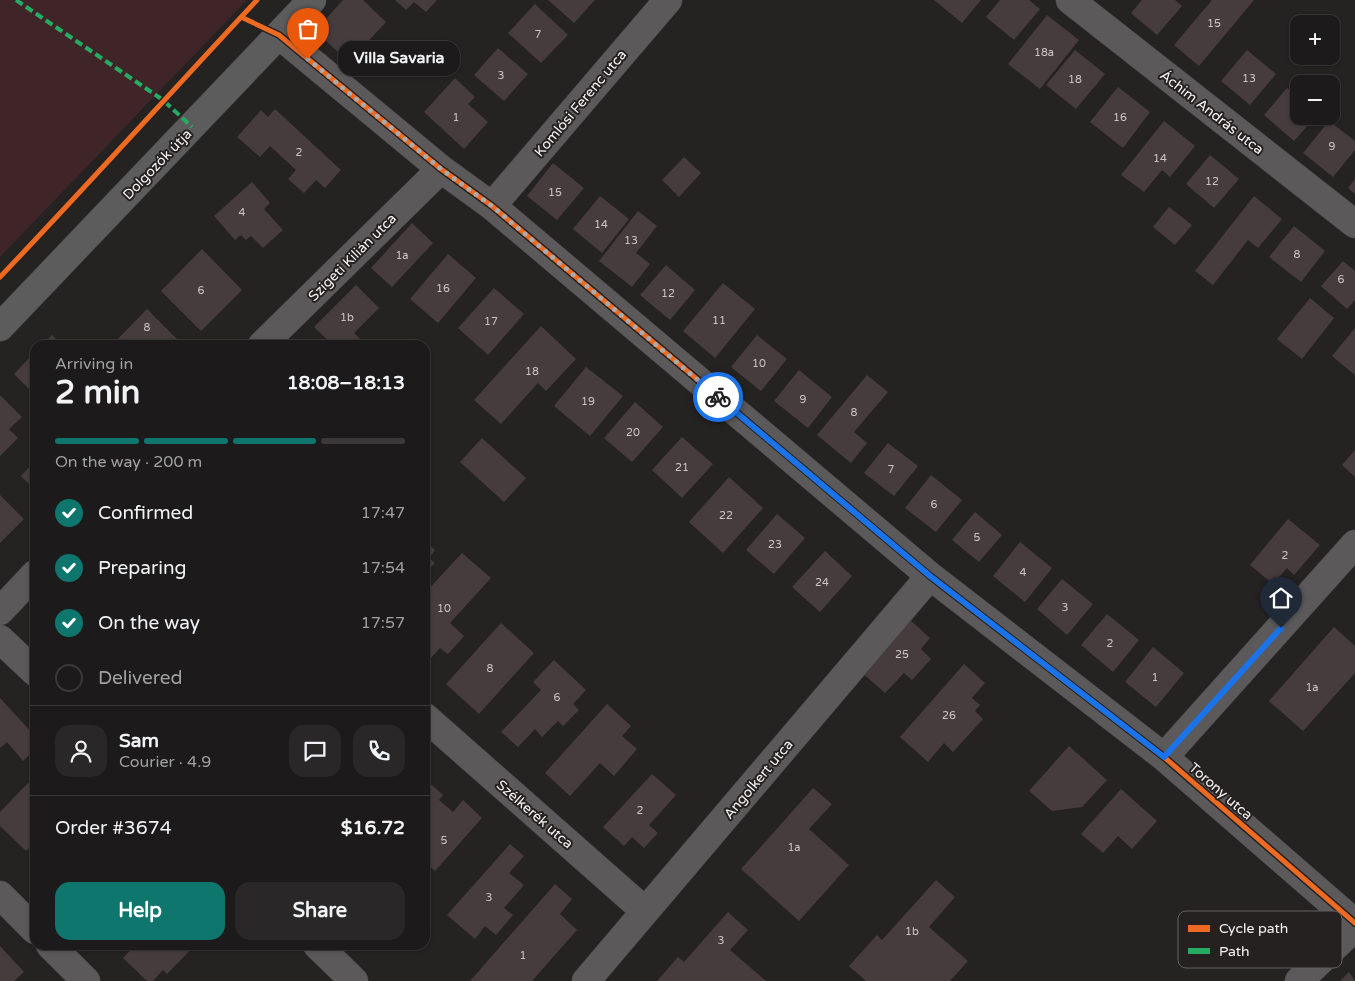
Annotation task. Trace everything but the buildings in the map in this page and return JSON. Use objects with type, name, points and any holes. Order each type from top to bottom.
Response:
[{"type":"main road","name":"Dolgozók útja","points":[[0,327],[312,0]]},
{"type":"street","name":"Komlósi Ferenc utca","points":[[492,206],[668,0]]},
{"type":"street","name":"Áchim András utca","points":[[1070,0],[1355,224]]},
{"type":"street","name":"Torony utca","points":[[279,35],[441,169],[492,206],[930,576],[1164,757],[1341,911]]},
{"type":"street","name":"Szigeti Kilián utca","points":[[267,340],[441,169]]},
{"type":"street","points":[[1164,757],[1355,544]]},
{"type":"street","name":"Angolkert utca","points":[[586,981],[930,576]]},
{"type":"street","points":[[0,611],[30,579]]},
{"type":"street","points":[[0,638],[30,667]]},
{"type":"street","name":"Szélkerék utca","points":[[430,721],[645,911]]},
{"type":"street","points":[[0,895],[30,925]]},
{"type":"street","name":"Torony utca","points":[[1342,912],[1355,923]]},
{"type":"street","points":[[1342,940],[1355,927]]},
{"type":"street","points":[[55,950],[86,981]]},
{"type":"street","points":[[322,950],[354,981]]},
{"type":"street","points":[[1299,981],[1312,968]]},
{"type":"shaded area","points":[[0,0],[247,0],[0,257]]},
{"type":"marked path","points":[[16,0],[163,100],[192,127]]},
{"type":"cycle path","points":[[0,277],[257,0]]},
{"type":"cycle path","points":[[241,17],[279,35],[441,169],[492,206],[930,576],[1164,757],[1341,911]]},
{"type":"cycle path","points":[[1342,912],[1355,923]]},
{"type":"way so far","points":[[308,59],[441,169],[492,206],[718,397]]},
{"type":"place","name":"Villa Savaria","points":[[308,59]]},
{"type":"route","points":[[718,397],[930,576],[1164,757],[1281,628]]}]
